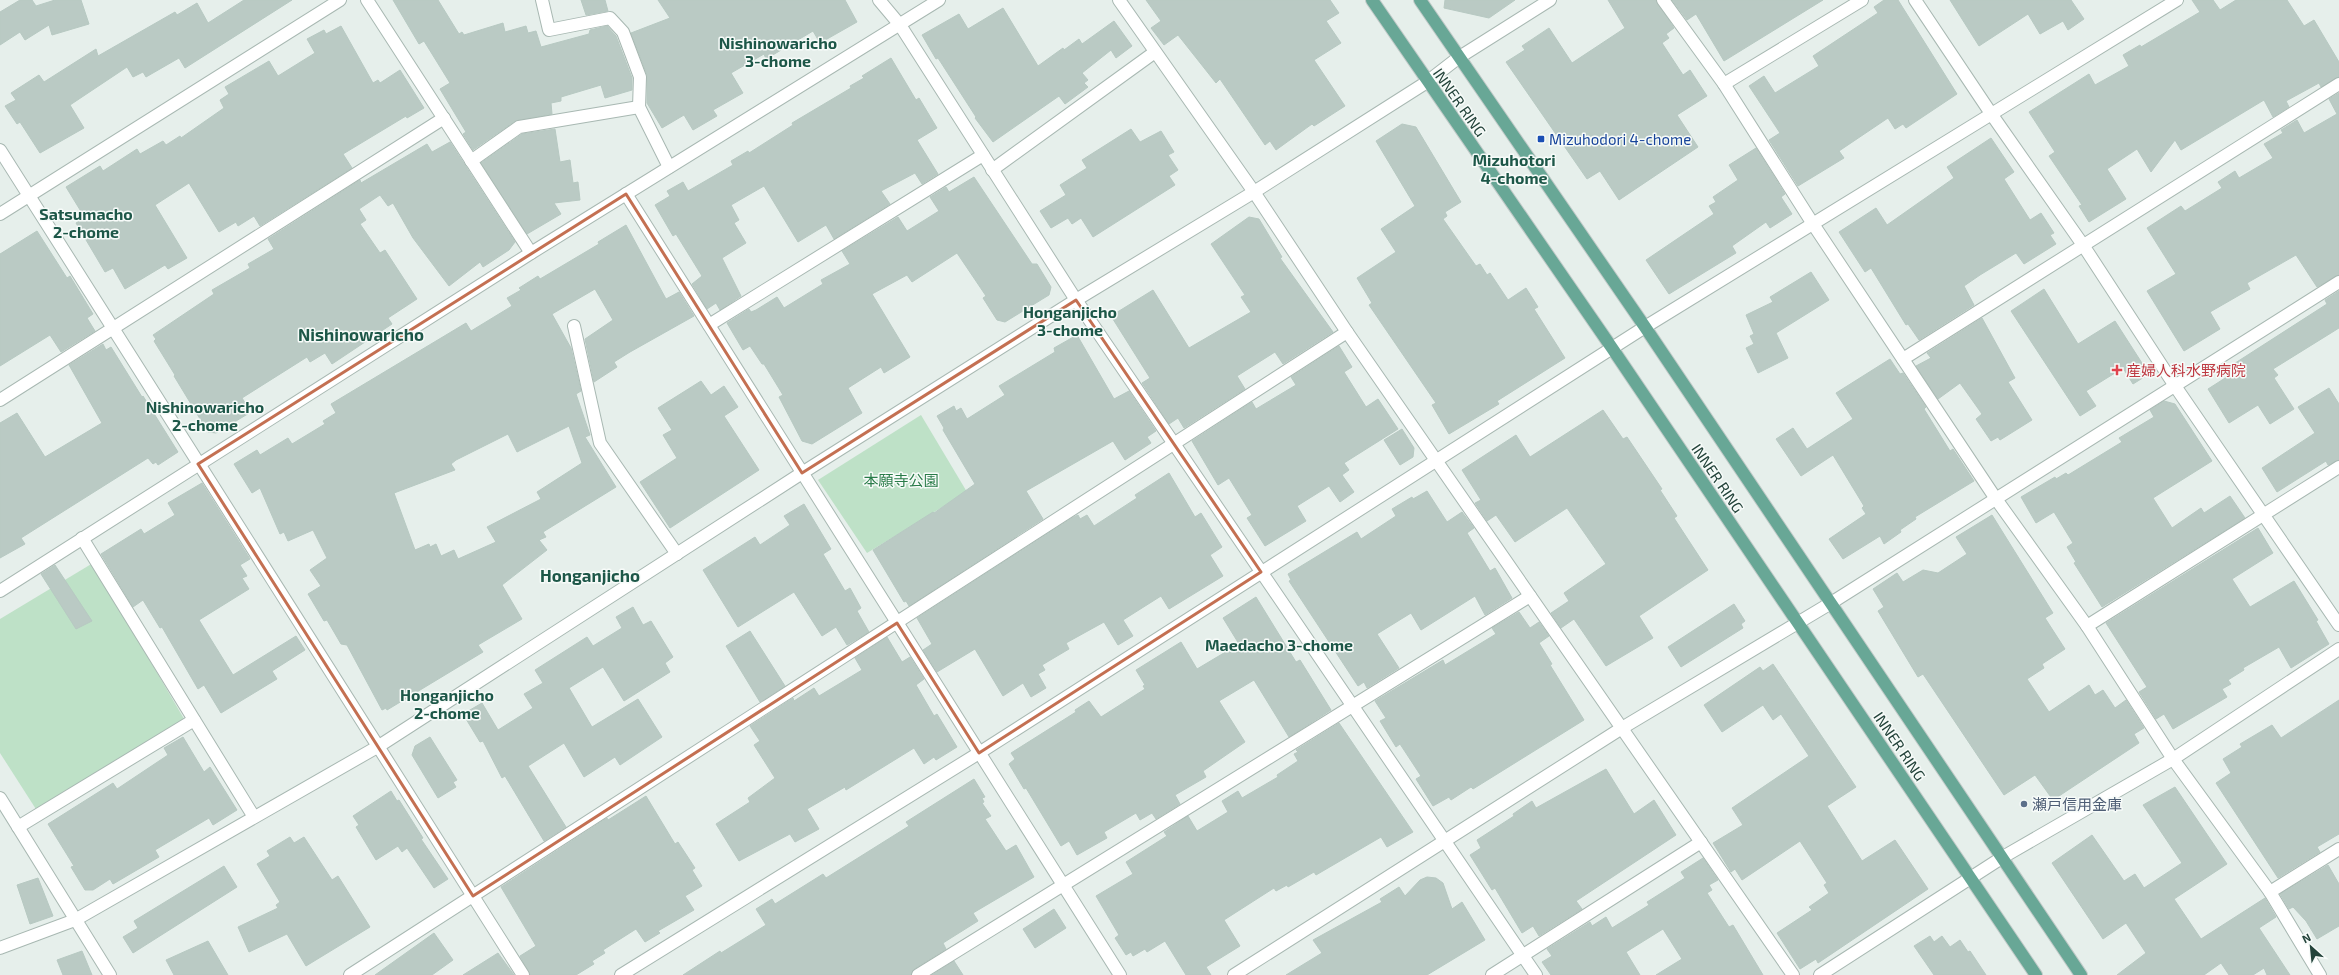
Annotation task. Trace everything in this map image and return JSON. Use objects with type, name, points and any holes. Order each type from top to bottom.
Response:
[{"type":"main road","name":"INNER RING","points":[[1372,0],[1427,82],[1612,348],[1797,624],[2036,975]]},
{"type":"main road","name":"INNER RING","points":[[1420,0],[1458,58],[1645,327],[2081,975]]},
{"type":"street","points":[[0,214],[340,0]]},
{"type":"street","points":[[367,0],[531,253]]},
{"type":"street","points":[[542,0],[549,30],[610,18],[623,32],[640,77],[639,106],[669,167]]},
{"type":"street","points":[[879,0],[900,25],[1076,300],[1536,975]]},
{"type":"street","points":[[0,591],[531,253],[939,0]]},
{"type":"street","points":[[1119,0],[1254,192],[1347,332],[1793,975]]},
{"type":"street","points":[[0,948],[75,920],[379,746],[802,473],[1076,300],[1254,192],[1427,82],[1458,58],[1550,0]]},
{"type":"street","points":[[1663,0],[1724,84],[1813,224],[1996,499],[2087,626],[2173,759],[2270,892],[2320,975]]},
{"type":"street","points":[[1724,84],[1862,0]]},
{"type":"street","points":[[1915,0],[1992,115],[2083,245],[2175,386],[2339,625]]},
{"type":"street","points":[[620,975],[979,753],[1645,327],[2177,0]]},
{"type":"street","points":[[992,170],[1155,52]]},
{"type":"street","points":[[1903,359],[2339,84]]},
{"type":"street","points":[[472,161],[519,127],[639,106]]},
{"type":"street","points":[[0,400],[444,118]]},
{"type":"street","points":[[0,150],[523,975]]},
{"type":"street","points":[[709,326],[983,155]]},
{"type":"street","points":[[626,194],[1120,975]]},
{"type":"street","points":[[1234,975],[1622,728],[1831,603],[2339,282]]},
{"type":"street","points":[[574,326],[600,443],[677,554]]},
{"type":"street","points":[[350,975],[1347,332]]},
{"type":"street","points":[[2087,626],[2339,467]]},
{"type":"street","points":[[82,538],[254,818]]},
{"type":"street","points":[[918,975],[1530,596]]},
{"type":"street","points":[[1820,975],[2003,858],[2173,759],[2339,649]]},
{"type":"street","points":[[18,826],[194,720]]},
{"type":"street","points":[[0,798],[110,975]]},
{"type":"street","points":[[1492,975],[1701,842]]},
{"type":"street","points":[[2270,892],[2339,849]]},
{"type":"highlighted area","points":[[626,194],[802,473],[1076,300],[1261,572],[979,753],[897,623],[473,896],[198,464]]},
{"type":"green space","name":"本願寺公園","points":[[921,415],[967,492],[867,553],[818,480]]},
{"type":"green space","points":[[93,563],[187,724],[41,817],[0,753],[0,619]]},
{"type":"building","points":[[20,0],[32,0],[36,6],[55,0],[81,0],[89,24],[52,35],[49,25],[25,40],[20,32],[0,45],[0,12]]},
{"type":"building","points":[[244,0],[292,0],[185,68],[179,58],[146,77],[143,72],[133,77],[127,67],[70,105],[84,128],[40,153],[20,122],[17,124],[5,106],[16,100],[11,93],[39,75],[44,82],[96,49],[98,56],[175,12],[177,15],[197,3],[208,23]]},
{"type":"building","points":[[393,0],[438,0],[459,34],[462,32],[464,35],[503,23],[505,32],[526,26],[528,33],[536,31],[541,47],[589,34],[590,30],[607,26],[616,36],[632,78],[632,90],[605,98],[601,85],[561,97],[561,101],[551,103],[552,114],[515,121],[473,150],[463,134],[466,132],[440,89],[450,83],[424,41],[419,44]]},
{"type":"building","points":[[581,0],[605,0],[608,11],[586,15]]},
{"type":"building","points":[[658,0],[845,0],[857,22],[820,43],[813,31],[766,59],[764,54],[731,73],[743,93],[713,110],[717,116],[693,130],[684,115],[662,128],[647,103],[647,75],[631,33],[670,18]]},
{"type":"building","points":[[1146,0],[1330,0],[1339,13],[1326,21],[1341,43],[1314,60],[1345,106],[1314,126],[1312,124],[1276,150],[1270,141],[1265,145],[1220,79],[1216,83],[1178,35],[1164,45],[1151,28],[1161,21]]},
{"type":"building","points":[[1445,0],[1515,0],[1489,18],[1444,8]]},
{"type":"building","points":[[1608,0],[1656,0],[1674,28],[1666,34],[1669,38],[1662,43],[1683,75],[1690,70],[1707,96],[1677,115],[1698,147],[1619,200],[1600,171],[1587,179],[1506,62],[1525,50],[1522,46],[1549,28],[1572,63],[1625,28]]},
{"type":"building","points":[[1672,0],[1823,0],[1724,61],[1696,14],[1687,20]]},
{"type":"building","points":[[1884,0],[1898,0],[1957,94],[1906,128],[1903,124],[1895,129],[1888,118],[1839,151],[1844,158],[1798,186],[1769,140],[1780,133],[1749,86],[1764,76],[1775,93],[1819,66],[1813,56],[1878,13],[1874,7]]},
{"type":"building","points":[[1950,0],[2071,0],[2084,19],[2068,30],[2063,21],[2040,34],[2028,14],[1979,46]]},
{"type":"building","points":[[2192,0],[2213,0],[2220,10],[2236,0],[2287,0],[2304,26],[2314,20],[2339,62],[2339,77],[2321,87],[2319,83],[2286,101],[2289,107],[2273,117],[2264,100],[2181,150],[2175,140],[2151,172],[2137,149],[2107,169],[2126,199],[2089,222],[2079,206],[2082,205],[2049,156],[2055,152],[2029,112],[2089,74],[2095,85],[2129,66],[2123,55],[2140,45],[2141,47],[2200,12]]},
{"type":"building","points":[[1003,8],[1038,66],[1063,48],[1064,50],[1079,39],[1082,44],[1114,21],[1132,46],[1116,58],[1111,50],[1082,73],[1088,80],[1084,83],[1088,87],[1065,104],[1059,96],[993,142],[975,118],[976,117],[938,58],[936,59],[922,35],[959,14],[968,29]]},
{"type":"building","points":[[341,26],[373,83],[378,80],[380,83],[400,70],[424,108],[407,118],[406,116],[343,154],[352,168],[260,226],[254,216],[238,226],[236,222],[219,232],[189,183],[155,205],[187,258],[168,269],[165,265],[125,289],[113,268],[105,272],[76,223],[85,218],[66,187],[100,166],[103,171],[137,149],[140,154],[163,141],[166,145],[180,136],[181,138],[224,108],[220,100],[229,94],[225,87],[269,61],[278,76],[315,53],[307,39],[324,30],[326,34]]},
{"type":"building","points":[[891,58],[916,100],[919,98],[937,128],[917,140],[938,174],[922,184],[915,173],[881,191],[890,204],[834,239],[826,225],[798,242],[764,186],[731,205],[739,220],[734,223],[746,243],[722,258],[741,296],[720,310],[716,303],[707,309],[692,284],[702,276],[676,234],[673,236],[655,205],[670,196],[667,191],[683,182],[688,191],[733,165],[731,161],[748,151],[749,153],[793,125],[792,123],[851,88],[850,86],[864,78],[862,76]]},
{"type":"building","points":[[2339,93],[2339,275],[2317,287],[2296,255],[2247,283],[2250,289],[2210,312],[2220,329],[2184,351],[2147,291],[2176,274],[2147,228],[2181,206],[2185,211],[2222,188],[2218,182],[2235,171],[2239,178],[2273,158],[2264,144],[2283,133],[2281,130],[2297,120],[2304,133],[2337,114],[2329,99]]},
{"type":"building","points":[[1402,124],[1416,127],[1461,202],[1445,212],[1447,216],[1443,219],[1476,266],[1480,264],[1487,275],[1490,273],[1508,300],[1526,288],[1538,307],[1534,309],[1565,358],[1497,401],[1499,404],[1449,434],[1432,405],[1436,403],[1369,305],[1372,303],[1357,278],[1396,252],[1381,229],[1415,206],[1376,141]]},
{"type":"building","points":[[555,129],[560,162],[570,160],[573,183],[578,182],[580,200],[554,203],[561,214],[527,234],[481,163],[522,134]]},
{"type":"building","points":[[1131,129],[1140,142],[1161,131],[1174,152],[1168,155],[1178,170],[1169,176],[1175,185],[1093,237],[1081,218],[1072,224],[1068,218],[1051,228],[1040,211],[1066,195],[1060,185],[1087,168],[1082,160]]},
{"type":"building","points":[[1991,138],[2014,172],[2004,179],[2030,220],[2041,213],[2054,233],[2050,235],[2056,244],[2024,264],[2016,253],[1964,286],[1974,305],[1919,340],[1908,324],[1906,325],[1871,268],[1865,272],[1839,232],[1876,208],[1887,225],[1954,178],[1947,167]]},
{"type":"building","points":[[450,142],[515,242],[509,250],[483,267],[480,262],[449,286],[413,238],[393,203],[388,206],[380,195],[359,209],[366,220],[360,224],[380,253],[385,250],[417,299],[388,318],[392,324],[332,364],[325,353],[310,362],[307,357],[242,398],[251,412],[216,433],[208,432],[154,341],[156,339],[153,335],[214,294],[212,290],[250,268],[248,264],[274,249],[268,239],[360,180],[361,183],[427,144],[432,152]]},
{"type":"building","points":[[1756,148],[1785,194],[1781,197],[1792,214],[1770,228],[1766,222],[1732,246],[1736,253],[1669,294],[1646,260],[1714,214],[1709,206],[1716,202],[1713,197],[1738,180],[1729,165]]},
{"type":"building","points":[[974,177],[1032,264],[1037,264],[1051,287],[1049,295],[1005,322],[997,320],[983,298],[986,296],[957,253],[912,282],[907,275],[872,294],[910,357],[884,373],[881,367],[848,388],[862,413],[812,444],[802,441],[779,397],[783,395],[764,364],[762,364],[750,346],[743,350],[727,323],[749,309],[751,312],[756,310],[777,297],[784,308],[823,284],[821,280],[850,264],[842,251],[898,217],[907,231],[939,211],[930,197],[946,187],[949,192]]},
{"type":"building","points":[[1249,217],[1259,219],[1282,257],[1280,258],[1333,332],[1283,364],[1275,352],[1237,376],[1245,389],[1184,428],[1178,418],[1169,424],[1142,383],[1150,378],[1111,316],[1153,290],[1189,348],[1251,312],[1241,297],[1245,295],[1211,244]]},
{"type":"building","points":[[626,225],[666,299],[679,292],[694,316],[614,362],[617,367],[594,382],[585,339],[613,320],[595,289],[552,314],[571,348],[581,391],[576,394],[590,435],[585,437],[616,487],[543,532],[546,537],[539,540],[547,550],[502,585],[522,619],[478,645],[483,652],[387,710],[386,708],[382,710],[347,645],[341,644],[327,620],[324,621],[308,594],[321,586],[310,570],[327,558],[313,530],[288,541],[284,532],[280,534],[260,488],[252,493],[234,464],[257,450],[260,455],[288,438],[292,444],[325,424],[323,421],[336,413],[331,404],[466,323],[471,331],[512,306],[507,298],[521,290],[519,288],[538,276],[540,279],[599,244],[598,242]],"holes":[[[569,426],[582,463],[537,492],[541,499],[487,527],[496,542],[458,559],[454,550],[441,556],[436,544],[430,547],[429,544],[415,550],[394,493],[455,470],[451,464],[456,460],[508,434],[517,452]]]},
{"type":"building","points":[[37,231],[67,278],[70,276],[93,314],[87,318],[95,331],[61,352],[50,335],[0,366],[0,254]]},
{"type":"building","points":[[1811,272],[1829,300],[1776,333],[1788,358],[1758,373],[1746,348],[1754,344],[1750,336],[1754,334],[1746,315],[1773,302],[1770,297]]},
{"type":"building","points":[[2044,289],[2078,344],[2115,321],[2149,374],[2133,384],[2123,368],[2086,391],[2096,406],[2080,416],[2011,311]]},
{"type":"building","points":[[2339,291],[2339,328],[2273,369],[2278,375],[2274,378],[2294,409],[2270,424],[2258,405],[2229,423],[2208,389],[2233,373],[2229,367],[2327,304],[2325,300]]},
{"type":"building","points":[[1982,318],[2015,378],[2008,382],[2032,420],[2000,440],[1998,437],[1991,441],[1976,419],[1982,414],[1960,383],[1938,399],[1916,366],[1931,358],[1927,353]]},
{"type":"building","points":[[1077,335],[1114,399],[1129,391],[1156,431],[1147,437],[1151,443],[1125,460],[1113,441],[1026,491],[1043,519],[909,606],[906,601],[904,602],[873,550],[933,512],[934,513],[975,484],[943,430],[944,428],[937,416],[954,406],[956,411],[961,408],[967,419],[1005,395],[999,386],[1055,352],[1054,348]]},
{"type":"building","points":[[103,344],[106,350],[111,347],[178,452],[158,465],[156,462],[153,464],[148,458],[21,538],[25,544],[0,558],[0,423],[17,413],[45,457],[102,423],[69,365]]},
{"type":"building","points":[[1339,346],[1352,367],[1344,372],[1366,407],[1378,399],[1398,429],[1344,463],[1349,470],[1342,475],[1354,492],[1340,502],[1329,486],[1297,506],[1306,521],[1265,546],[1247,518],[1252,515],[1229,478],[1218,485],[1192,441],[1252,402],[1256,409],[1296,385],[1291,377]]},
{"type":"building","points":[[1890,359],[1900,374],[1903,373],[1926,407],[1924,409],[1950,451],[1953,449],[1974,481],[1915,517],[1916,519],[1884,544],[1880,536],[1843,559],[1829,539],[1866,514],[1862,508],[1864,506],[1833,455],[1801,476],[1776,439],[1793,428],[1807,449],[1853,419],[1836,393]]},
{"type":"building","points":[[701,381],[711,395],[724,386],[738,407],[724,416],[759,470],[670,528],[640,482],[677,458],[663,435],[672,430],[658,408]]},
{"type":"building","points":[[2329,388],[2339,404],[2339,460],[2328,465],[2326,461],[2277,492],[2262,468],[2315,433],[2298,407]]},
{"type":"building","points":[[2164,401],[2175,404],[2212,461],[2153,498],[2172,528],[2201,508],[2204,513],[2230,496],[2245,518],[2102,607],[2074,563],[2076,562],[2067,547],[2073,543],[2054,512],[2036,523],[2021,497],[2055,477],[2056,479],[2066,473],[2068,475],[2122,442],[2119,438],[2154,417],[2150,410]]},
{"type":"building","points":[[1603,410],[1623,439],[1627,437],[1662,489],[1660,490],[1677,516],[1674,518],[1708,570],[1639,616],[1653,638],[1606,666],[1574,619],[1561,628],[1551,613],[1569,601],[1564,593],[1606,564],[1567,508],[1515,542],[1496,515],[1487,521],[1475,503],[1481,500],[1462,470],[1516,435],[1530,457]]},
{"type":"building","points":[[1402,429],[1414,448],[1413,457],[1400,465],[1384,440]]},
{"type":"building","points":[[1169,473],[1195,517],[1201,513],[1222,547],[1210,555],[1223,576],[1169,609],[1161,596],[1123,620],[1133,636],[1118,645],[1104,622],[1066,643],[1069,649],[1042,665],[1045,670],[1038,674],[1046,688],[1031,697],[1023,683],[1003,696],[975,649],[937,672],[923,650],[932,644],[917,618],[1072,518],[1078,515],[1080,519],[1087,515],[1094,526],[1137,498],[1135,495]]},
{"type":"building","points":[[202,483],[250,559],[240,565],[247,576],[242,578],[249,589],[199,620],[233,675],[296,636],[305,650],[272,671],[277,679],[221,713],[204,685],[198,689],[162,627],[160,628],[143,600],[133,607],[101,554],[141,529],[144,534],[175,515],[168,503]]},
{"type":"building","points":[[1427,491],[1447,522],[1462,512],[1474,528],[1467,533],[1490,571],[1495,568],[1512,598],[1485,615],[1475,596],[1421,630],[1411,613],[1377,634],[1399,668],[1367,688],[1364,682],[1358,686],[1289,581],[1291,580],[1288,574],[1357,532],[1361,539],[1396,516],[1392,509],[1412,497],[1413,499]]},
{"type":"building","points":[[804,504],[831,549],[823,554],[845,591],[850,588],[861,608],[857,611],[869,632],[847,645],[836,627],[822,636],[794,592],[738,627],[703,570],[755,537],[760,545],[790,525],[784,516]]},
{"type":"building","points":[[1992,515],[2053,613],[2045,618],[2065,649],[2042,664],[2044,668],[2027,679],[2049,712],[2089,685],[2095,695],[2103,690],[2115,708],[2126,700],[2144,728],[2134,734],[2139,743],[2053,800],[2035,775],[2004,795],[1923,674],[1918,677],[1878,611],[1884,607],[1873,589],[1897,573],[1903,582],[1923,570],[1938,573],[1967,554],[1956,537]]},
{"type":"building","points":[[2258,528],[2273,553],[2232,579],[2250,607],[2294,581],[2318,620],[2316,621],[2329,644],[2291,668],[2279,647],[2243,668],[2244,670],[2228,680],[2231,684],[2222,689],[2227,697],[2173,729],[2164,714],[2156,719],[2139,692],[2147,687],[2106,623]]},
{"type":"building","points":[[55,565],[92,621],[76,629],[41,574]]},
{"type":"building","points":[[1256,597],[1296,662],[1300,660],[1331,710],[1289,737],[1254,680],[1219,701],[1245,742],[1203,771],[1206,777],[1175,795],[1180,804],[1156,819],[1152,813],[1140,820],[1136,813],[1104,832],[1107,838],[1077,855],[1069,841],[1061,846],[1026,788],[1024,789],[1009,764],[1015,759],[1011,753],[1076,712],[1075,710],[1089,701],[1101,717],[1145,689],[1143,686],[1145,685],[1136,670],[1181,642],[1197,669],[1239,644],[1223,618]]},
{"type":"building","points":[[1734,604],[1745,621],[1741,624],[1743,628],[1681,667],[1668,647]]},
{"type":"building","points":[[633,607],[643,625],[651,621],[673,657],[665,663],[670,672],[624,701],[603,667],[569,688],[592,727],[638,699],[662,737],[620,765],[615,757],[584,777],[564,743],[528,766],[566,827],[544,841],[505,776],[502,778],[483,741],[480,742],[463,714],[482,703],[498,730],[533,708],[524,694],[543,683],[535,670],[587,637],[593,646],[622,628],[616,617]]},
{"type":"building","points":[[1519,612],[1530,628],[1539,622],[1549,636],[1539,643],[1552,664],[1550,665],[1584,720],[1473,789],[1471,787],[1451,800],[1449,797],[1433,806],[1416,779],[1421,776],[1400,744],[1396,747],[1380,721],[1386,718],[1375,701],[1443,660],[1445,665],[1496,634],[1492,628]]},
{"type":"building","points":[[750,631],[785,686],[760,702],[726,646]]},
{"type":"building","points":[[887,637],[902,662],[910,657],[924,679],[916,685],[934,716],[937,714],[957,747],[936,760],[934,757],[924,764],[914,748],[846,790],[845,787],[807,809],[819,829],[795,842],[790,834],[739,861],[716,824],[750,802],[748,798],[775,778],[754,745],[760,741],[750,726],[793,698],[794,701],[814,688],[819,696],[862,670],[855,658]]},
{"type":"building","points":[[1773,664],[1856,787],[1827,806],[1862,861],[1895,840],[1928,889],[1818,963],[1816,959],[1800,969],[1777,933],[1812,910],[1809,907],[1829,893],[1824,885],[1827,883],[1800,841],[1742,880],[1735,869],[1731,872],[1713,843],[1743,825],[1732,808],[1809,756],[1781,714],[1773,720],[1763,705],[1722,732],[1704,705],[1760,667],[1763,671]]},
{"type":"building","points":[[2339,700],[2339,834],[2317,847],[2320,852],[2278,878],[2216,783],[2231,773],[2223,759],[2242,747],[2240,744],[2272,725],[2281,738]]},
{"type":"building","points":[[1339,723],[1413,832],[1387,847],[1381,837],[1316,875],[1314,872],[1288,887],[1287,885],[1276,891],[1274,888],[1224,920],[1240,946],[1206,967],[1211,975],[1186,975],[1165,941],[1147,952],[1145,949],[1133,956],[1131,952],[1126,955],[1115,938],[1119,935],[1096,896],[1133,874],[1126,862],[1167,836],[1164,832],[1188,816],[1197,831],[1228,812],[1222,801],[1238,791],[1242,798],[1278,777],[1277,775],[1298,761],[1294,754],[1298,752],[1296,750]]},
{"type":"building","points":[[183,737],[204,772],[210,767],[237,810],[213,825],[209,818],[155,850],[159,857],[113,884],[110,879],[93,890],[85,890],[71,867],[74,866],[48,824],[113,783],[117,789],[168,755],[164,748]]},
{"type":"building","points":[[430,737],[457,780],[453,782],[456,787],[438,798],[412,755],[415,746]]},
{"type":"building","points":[[1606,769],[1634,814],[1654,800],[1676,835],[1576,901],[1582,909],[1539,936],[1533,926],[1522,933],[1495,888],[1492,890],[1470,855],[1481,848],[1477,840],[1514,816],[1513,814],[1532,801],[1536,808]]},
{"type":"building","points":[[974,779],[985,797],[982,798],[984,802],[982,803],[991,816],[985,819],[1006,851],[1016,845],[1034,877],[973,913],[978,921],[943,943],[946,949],[914,969],[911,975],[683,975],[720,951],[721,953],[766,925],[756,909],[772,899],[775,904],[823,874],[826,878],[909,826],[906,822]]},
{"type":"building","points":[[2175,787],[2227,864],[2174,899],[2201,939],[2265,898],[2276,917],[2259,928],[2290,975],[2267,975],[2264,968],[2253,975],[2229,975],[2221,963],[2204,975],[2117,975],[2146,953],[2126,923],[2103,939],[2052,863],[2092,835],[2124,881],[2135,874],[2144,888],[2182,863],[2143,805]]},
{"type":"building","points":[[391,791],[397,801],[399,800],[423,838],[421,839],[448,879],[434,888],[407,848],[402,852],[398,846],[376,860],[356,827],[359,825],[353,816]]},
{"type":"building","points":[[646,796],[675,844],[678,842],[695,868],[692,870],[702,886],[685,896],[694,910],[658,931],[660,933],[645,942],[636,929],[603,950],[605,953],[592,961],[594,964],[576,975],[530,975],[520,956],[536,946],[501,887],[607,818],[608,820]]},
{"type":"building","points":[[290,837],[294,843],[304,837],[332,880],[338,876],[370,927],[306,966],[287,934],[249,952],[238,927],[278,908],[276,905],[280,902],[257,864],[270,856],[267,851]]},
{"type":"building","points":[[1703,858],[1718,880],[1709,885],[1712,890],[1707,893],[1729,927],[1733,925],[1763,975],[1656,975],[1682,959],[1663,929],[1626,952],[1640,975],[1551,975],[1542,962],[1552,956],[1547,949],[1590,922],[1592,926],[1606,917],[1612,928],[1649,905],[1647,902],[1685,878],[1681,872]]},
{"type":"building","points":[[2328,865],[2339,884],[2339,926],[2317,939],[2306,921],[2293,907],[2289,909],[2280,894]]},
{"type":"building","points":[[224,866],[237,887],[133,953],[123,937],[138,928],[134,921]]},
{"type":"building","points":[[1427,877],[1436,878],[1443,883],[1452,909],[1462,902],[1485,940],[1427,975],[1286,975],[1322,953],[1313,940],[1382,902],[1380,899],[1399,887],[1405,896],[1420,880]]},
{"type":"building","points":[[38,878],[53,916],[30,924],[17,885]]},
{"type":"building","points":[[1054,909],[1066,928],[1035,948],[1023,929]]},
{"type":"building","points":[[434,933],[453,960],[432,975],[375,975]]},
{"type":"building","points":[[1930,936],[1934,942],[1942,936],[1950,947],[1960,940],[1968,952],[1970,951],[1986,975],[1934,975],[1914,946]]},
{"type":"building","points":[[208,941],[228,975],[174,975],[166,960]]},
{"type":"building","points":[[82,951],[92,975],[63,975],[57,960]]},
{"type":"building","points":[[498,953],[514,975],[463,975]]},
{"type":"building","points":[[954,961],[963,975],[932,975]]},
{"type":"place","name":"Mizuhodori 4-chome","points":[[1541,139]]},
{"type":"place","name":"産婦人科水野病院","points":[[2117,370]]},
{"type":"place","name":"瀬戸信用金庫","points":[[2024,804]]},
{"type":"district","name":"Nishinowaricho 3-chome","points":[[778,51]]},
{"type":"district","name":"Mizuhotori 4-chome","points":[[1514,168]]},
{"type":"district","name":"Satsumacho 2-chome","points":[[86,222]]},
{"type":"district","name":"Honganjicho 3-chome","points":[[1070,320]]},
{"type":"district","name":"Nishinowaricho","points":[[361,334]]},
{"type":"district","name":"Nishinowaricho 2-chome","points":[[205,415]]},
{"type":"district","name":"Honganjicho","points":[[590,575]]},
{"type":"district","name":"Maedacho 3-chome","points":[[1279,644]]},
{"type":"district","name":"Honganjicho 2-chome","points":[[447,703]]}]
